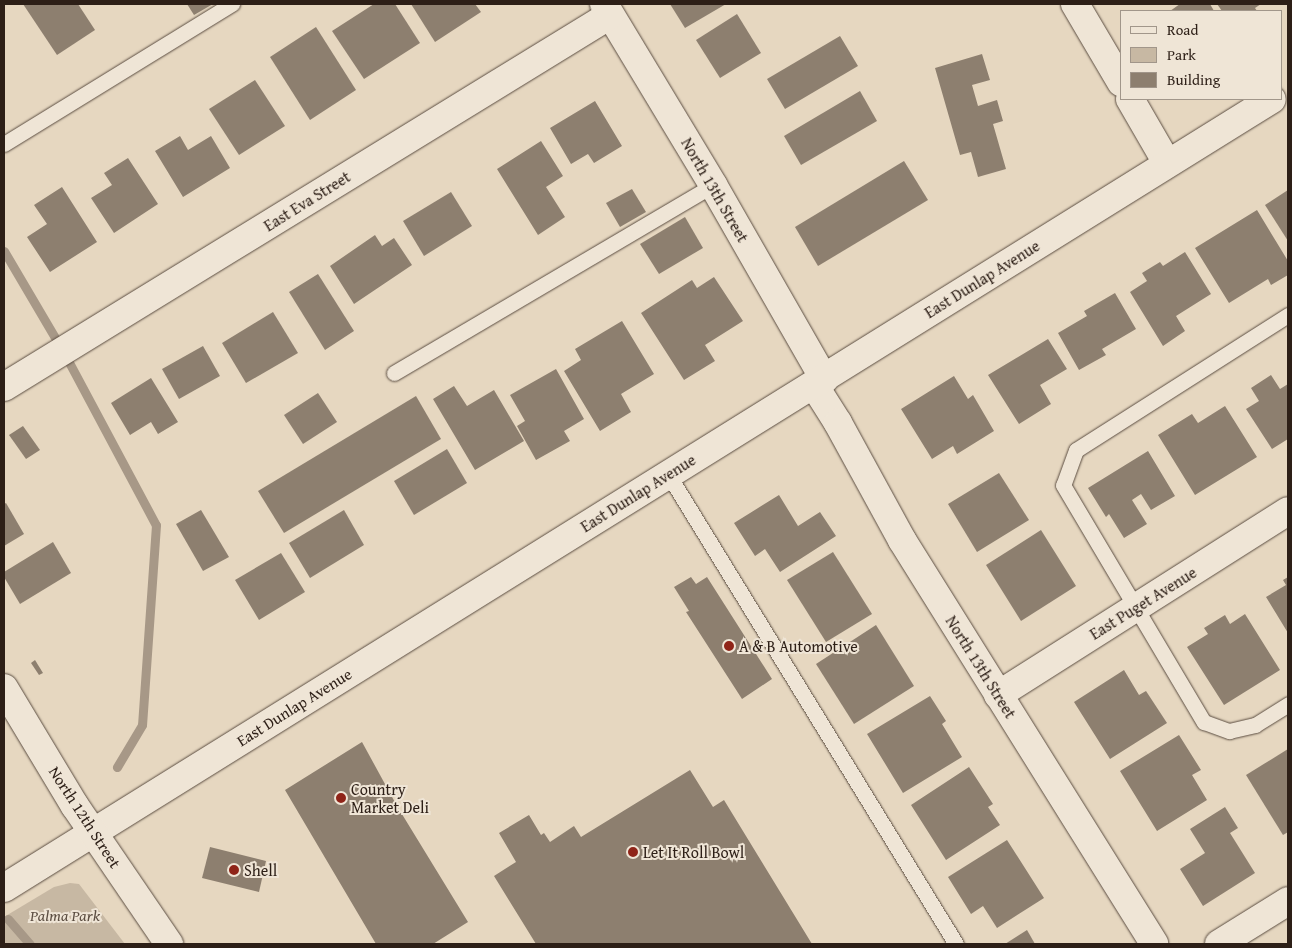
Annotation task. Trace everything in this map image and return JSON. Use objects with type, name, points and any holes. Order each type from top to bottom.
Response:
[{"type":"street","points":[[1075,4],[1120,80]]},
{"type":"street","name":"North 13th Street","points":[[607,9],[713,185],[819,382],[838,423],[902,540],[1154,944]]},
{"type":"street","name":"East Eva Street","points":[[4,387],[607,9]]},
{"type":"street","points":[[1131,100],[1167,162]]},
{"type":"street","name":"East Dunlap Avenue","points":[[4,888],[819,382],[1167,162],[1270,100]]},
{"type":"street","name":"East Puget Avenue","points":[[998,695],[1288,511]]},
{"type":"street","name":"North 12th Street","points":[[4,688],[93,832],[169,944]]},
{"type":"street","points":[[1219,944],[1288,901]]},
{"type":"lane","points":[[4,144],[232,4]]},
{"type":"lane","points":[[394,373],[713,185]]},
{"type":"lane","points":[[1288,315],[1076,450],[1063,485],[1135,609],[1204,722],[1229,731],[1255,725],[1288,704]]},
{"type":"lane","points":[[668,474],[956,944]]},
{"type":"green space","name":"Palma Park","points":[[70,883],[79,884],[125,944],[4,944],[4,917],[54,887]]},
{"type":"building","points":[[23,4],[78,4],[95,30],[57,55]]},
{"type":"building","points":[[187,4],[213,4],[194,15]]},
{"type":"building","points":[[374,4],[395,4],[420,43],[364,79],[332,31]]},
{"type":"building","points":[[411,4],[475,4],[481,12],[435,42]]},
{"type":"building","points":[[670,4],[726,4],[685,28]]},
{"type":"building","points":[[1180,4],[1210,4],[1213,10],[1171,10]]},
{"type":"building","points":[[1217,4],[1261,4],[1255,8],[1256,10],[1221,10]]},
{"type":"building","points":[[737,14],[761,53],[720,78],[696,40]]},
{"type":"building","points":[[316,27],[356,90],[310,120],[270,57]]},
{"type":"building","points":[[840,36],[858,66],[785,109],[767,79]]},
{"type":"building","points":[[982,54],[990,80],[972,85],[978,106],[997,100],[1003,121],[993,124],[1006,169],[978,177],[971,152],[960,155],[935,68]]},
{"type":"building","points":[[255,80],[285,126],[239,155],[209,109]]},
{"type":"building","points":[[860,91],[877,121],[801,165],[784,136]]},
{"type":"building","points":[[595,101],[622,146],[594,163],[588,154],[571,164],[550,128]]},
{"type":"building","points":[[180,136],[188,150],[211,136],[230,168],[183,197],[155,151]]},
{"type":"building","points":[[541,141],[563,176],[546,187],[565,217],[538,235],[497,169]]},
{"type":"building","points":[[128,158],[158,204],[114,233],[91,198],[112,185],[104,173]]},
{"type":"building","points":[[904,161],[928,200],[818,266],[795,227]]},
{"type":"building","points":[[62,187],[97,242],[50,272],[27,237],[47,224],[34,205]]},
{"type":"building","points":[[632,189],[646,212],[620,227],[606,203]]},
{"type":"building","points":[[1288,190],[1288,241],[1265,205]]},
{"type":"building","points":[[451,192],[472,226],[424,256],[403,221]]},
{"type":"building","points":[[1257,210],[1288,261],[1288,275],[1271,285],[1268,279],[1229,303],[1195,248]]},
{"type":"building","points":[[685,217],[703,248],[659,274],[640,244]]},
{"type":"building","points":[[375,235],[382,246],[394,238],[412,265],[354,304],[330,266]]},
{"type":"building","points":[[1185,252],[1211,294],[1176,316],[1185,331],[1163,346],[1130,292],[1147,281],[1142,273],[1160,262],[1163,266]]},
{"type":"building","points":[[318,274],[354,331],[325,350],[289,292]]},
{"type":"building","points":[[714,277],[743,321],[705,345],[715,361],[684,380],[641,313],[692,280],[697,288]]},
{"type":"building","points":[[1115,293],[1136,329],[1102,349],[1106,355],[1079,370],[1058,333],[1087,316],[1084,311]]},
{"type":"building","points":[[273,312],[298,353],[246,383],[222,343]]},
{"type":"building","points":[[622,321],[654,374],[621,394],[631,412],[600,431],[564,371],[581,360],[575,349]]},
{"type":"building","points":[[1048,339],[1067,369],[1040,385],[1051,404],[1019,424],[988,375]]},
{"type":"building","points":[[203,346],[220,376],[179,399],[162,369]]},
{"type":"building","points":[[556,369],[584,419],[564,431],[570,441],[536,460],[517,426],[525,421],[510,395]]},
{"type":"building","points":[[1271,375],[1280,389],[1288,384],[1288,439],[1272,449],[1246,409],[1259,401],[1251,388]]},
{"type":"building","points":[[954,376],[968,399],[973,395],[994,431],[957,454],[953,446],[932,459],[901,409]]},
{"type":"building","points":[[151,378],[178,422],[158,434],[151,422],[130,435],[111,403]]},
{"type":"building","points":[[454,386],[467,406],[494,390],[524,441],[475,470],[433,399]]},
{"type":"building","points":[[318,393],[337,422],[303,444],[284,415]]},
{"type":"building","points":[[416,396],[441,439],[284,533],[258,491]]},
{"type":"building","points":[[1225,406],[1257,457],[1195,495],[1158,435],[1192,414],[1198,423]]},
{"type":"building","points":[[23,426],[40,450],[26,459],[9,435]]},
{"type":"building","points":[[447,449],[467,483],[414,515],[394,481]]},
{"type":"building","points":[[1148,451],[1175,496],[1151,510],[1141,494],[1132,500],[1147,524],[1124,538],[1109,514],[1106,517],[1088,488]]},
{"type":"building","points":[[999,473],[1029,520],[977,552],[948,504]]},
{"type":"building","points":[[779,495],[798,526],[820,512],[836,536],[780,572],[765,549],[755,556],[734,523]]},
{"type":"building","points":[[6,503],[24,534],[4,546],[4,504]]},
{"type":"building","points":[[201,510],[229,557],[203,571],[176,524]]},
{"type":"building","points":[[344,510],[364,545],[310,578],[289,543]]},
{"type":"building","points":[[1041,530],[1076,586],[1021,621],[986,565]]},
{"type":"building","points":[[53,542],[71,573],[20,604],[4,577],[4,572]]},
{"type":"building","points":[[833,552],[872,614],[826,642],[787,580]]},
{"type":"building","points":[[281,553],[305,592],[259,620],[235,580]]},
{"type":"building","name":"A & B Automotive","points":[[691,577],[696,584],[707,577],[772,679],[742,699],[686,612],[689,611],[674,587]]},
{"type":"building","points":[[1288,577],[1288,633],[1266,597],[1286,585],[1283,580]]},
{"type":"building","points":[[1245,614],[1280,670],[1224,705],[1187,647],[1208,634],[1204,628],[1225,615],[1230,624]]},
{"type":"building","points":[[876,625],[914,686],[854,724],[816,664]]},
{"type":"building","points":[[35,660],[43,673],[39,675],[31,663]]},
{"type":"building","points":[[1124,670],[1139,695],[1146,691],[1167,723],[1110,759],[1074,702]]},
{"type":"building","points":[[930,696],[946,721],[942,724],[962,757],[903,793],[867,734]]},
{"type":"building","points":[[1179,735],[1201,770],[1192,775],[1207,800],[1157,831],[1120,771]]},
{"type":"building","points":[[362,742],[397,806],[468,922],[433,944],[376,944],[285,790]]},
{"type":"building","points":[[1288,749],[1288,832],[1283,835],[1246,775]]},
{"type":"building","points":[[969,767],[993,804],[988,807],[1000,825],[946,860],[911,805]]},
{"type":"building","name":"Let It Roll Bowl","points":[[690,770],[713,807],[724,800],[812,944],[536,944],[494,876],[516,862],[499,833],[529,815],[541,835],[544,833],[550,842],[574,826],[581,837]]},
{"type":"building","points":[[1225,807],[1238,828],[1230,833],[1255,873],[1203,906],[1180,869],[1205,853],[1190,829]]},
{"type":"building","points":[[1007,840],[1044,898],[997,928],[983,906],[971,914],[948,877]]},
{"type":"building","name":"Shell","points":[[210,847],[266,861],[259,892],[202,878]]},
{"type":"building","points":[[1027,930],[1035,944],[1005,944]]},
{"type":"waterway","points":[[4,251],[63,351],[156,525],[142,725],[117,767]]},
{"type":"waterway","points":[[8,919],[30,944]]},
{"type":"place","name":"A & B Automotive","points":[[729,646]]},
{"type":"place","name":"Country Market Deli","points":[[341,798]]},
{"type":"place","name":"Let It Roll Bowl","points":[[633,852]]},
{"type":"place","name":"Shell","points":[[234,870]]}]
